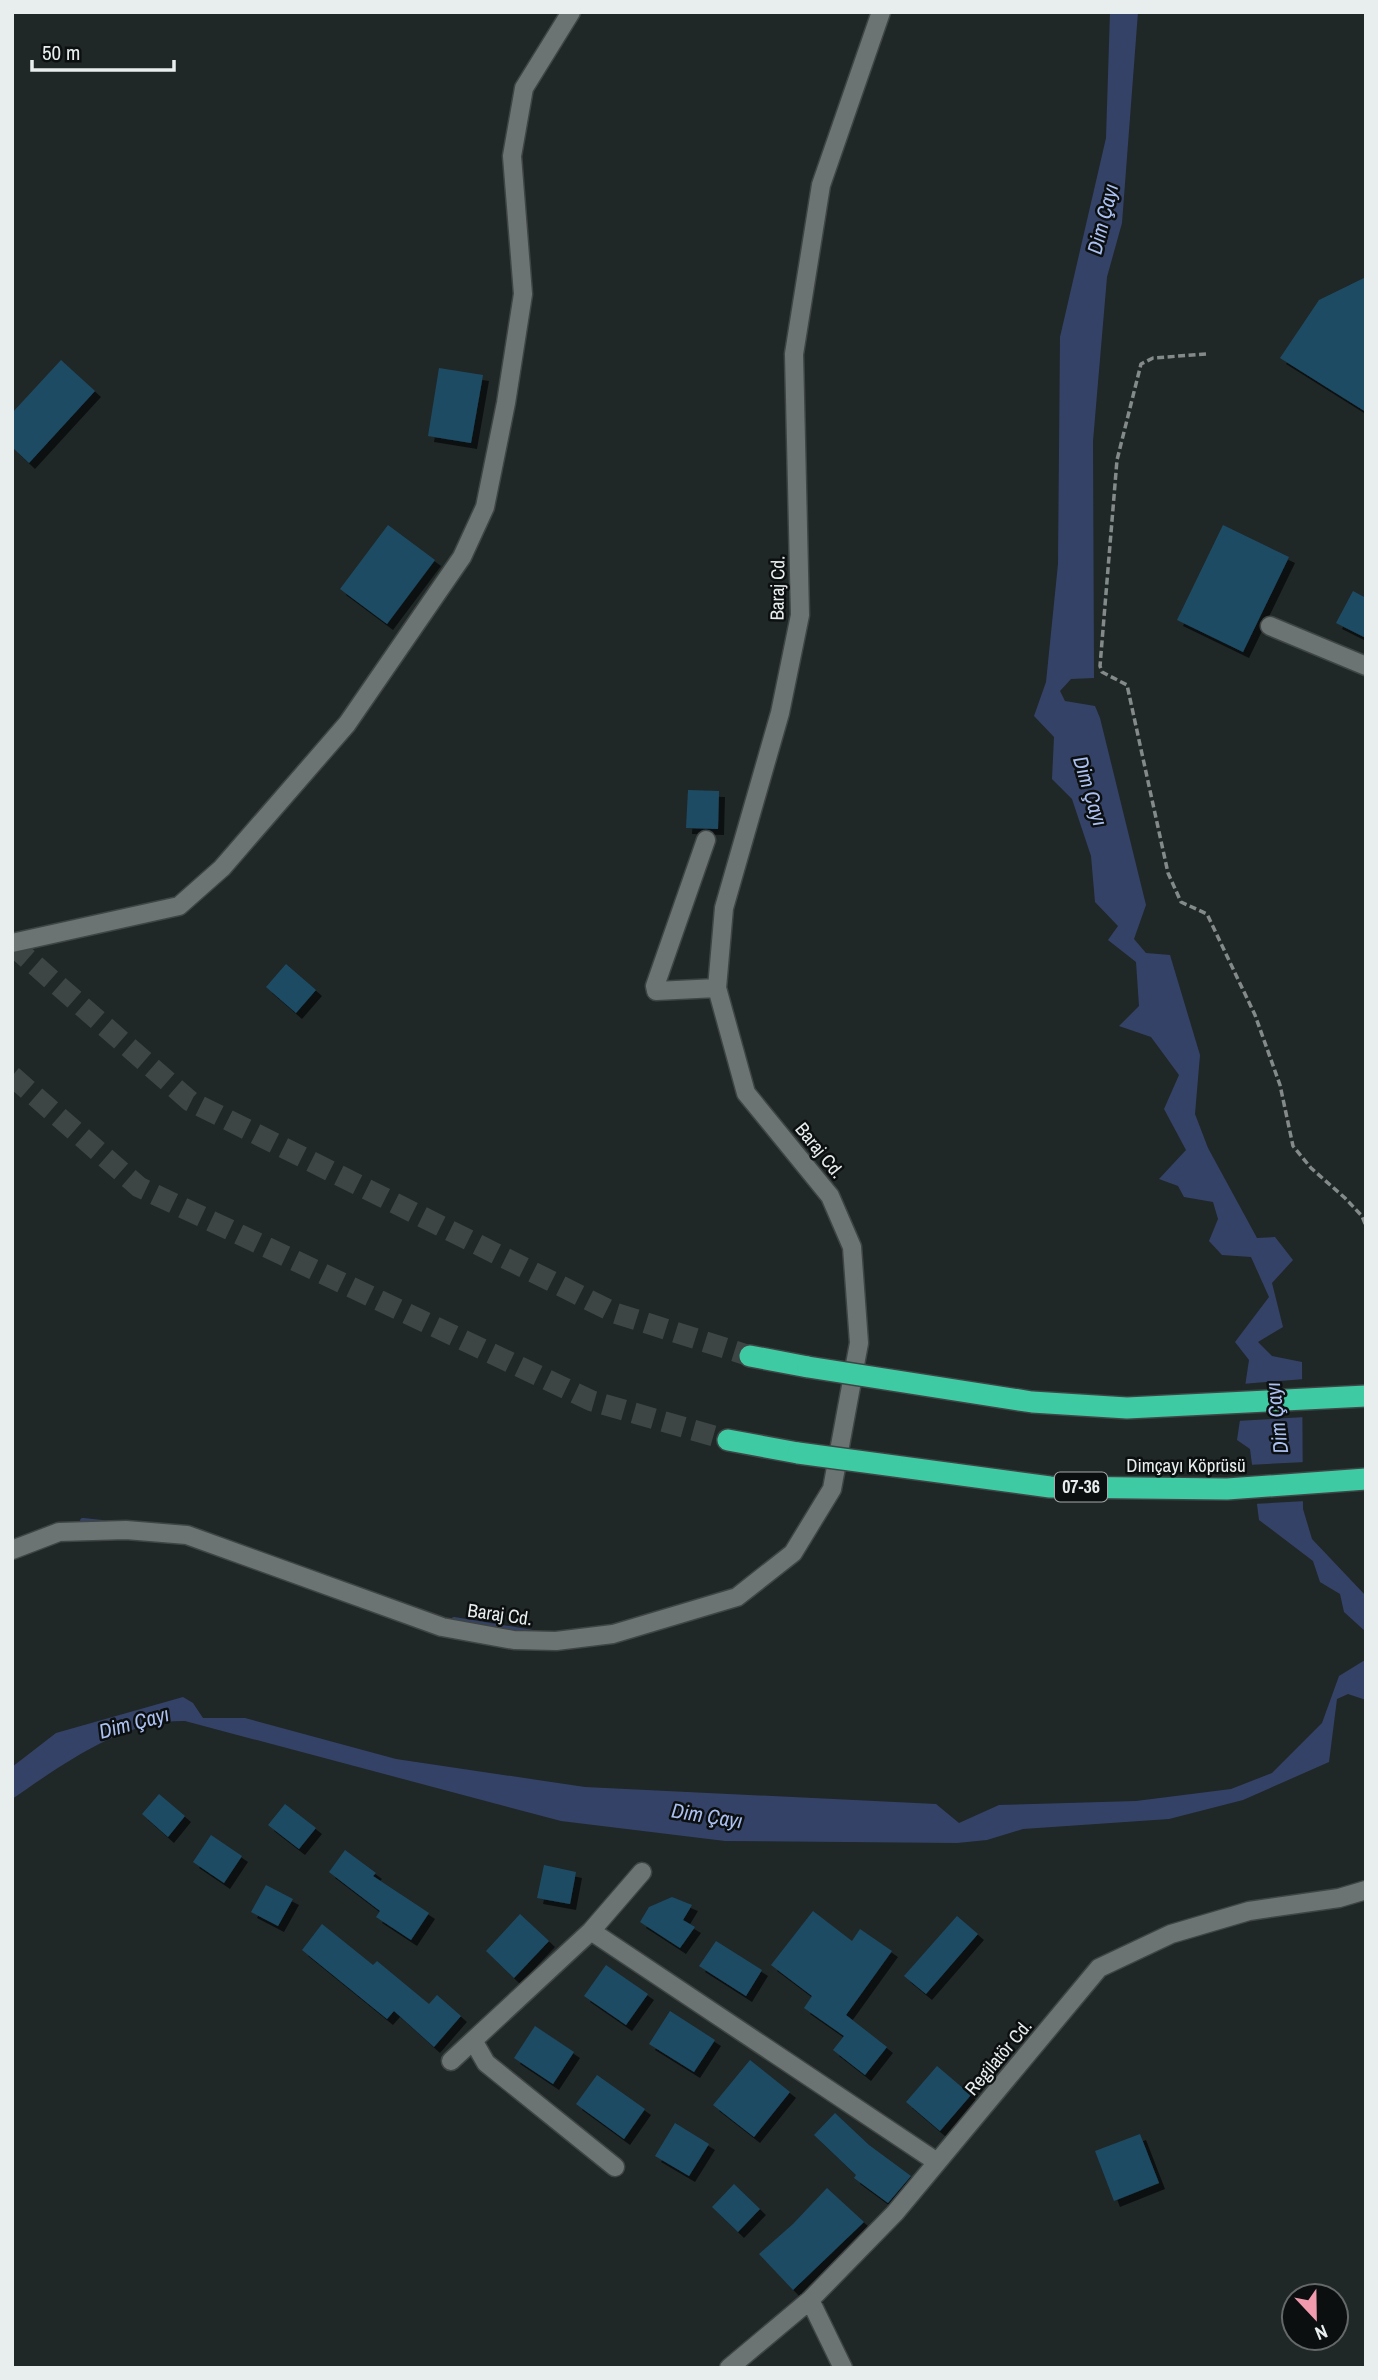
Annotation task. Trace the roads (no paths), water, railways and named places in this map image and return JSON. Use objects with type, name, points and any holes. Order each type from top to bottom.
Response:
[{"type":"highway","points":[[750,1356],[1032,1402],[1127,1408],[1366,1396]]},
{"type":"highway","name":"Dimçayı Köprüsü","points":[[728,1440],[798,1453],[1050,1487],[1227,1489],[1366,1479]]},
{"type":"street","points":[[12,943],[179,906],[222,868],[347,724],[462,556],[485,507],[506,403],[523,294],[512,156],[524,88],[570,12]]},
{"type":"street","name":"Baraj Cd.","points":[[12,1550],[59,1532],[126,1530],[187,1535],[442,1627],[514,1640],[556,1641],[613,1634],[737,1597],[793,1553],[831,1489],[859,1343],[852,1247],[830,1196],[746,1093],[717,988],[724,908],[780,713],[800,615],[794,354],[821,186],[881,12]]},
{"type":"street","points":[[1270,626],[1366,666]]},
{"type":"street","points":[[706,840],[654,986],[656,991],[668,993],[717,988]]},
{"type":"street","points":[[451,2061],[592,1931],[642,1872]]},
{"type":"street","name":"Regilatör Cd.","points":[[729,2368],[810,2300],[895,2213],[1099,1968],[1171,1934],[1197,1926],[1249,1911],[1339,1898],[1366,1890]]},
{"type":"street","points":[[592,1931],[937,2162]]},
{"type":"street","points":[[474,2042],[486,2063],[615,2167]]},
{"type":"street","points":[[810,2300],[842,2368]]},
{"type":"water","name":"Dim Çayı","points":[[1110,12],[1138,12],[1122,223],[1107,277],[1093,441],[1094,678],[1071,679],[1060,691],[1065,701],[1095,706],[1100,718],[1146,905],[1134,939],[1146,953],[1170,955],[1200,1055],[1195,1114],[1208,1148],[1257,1238],[1275,1237],[1293,1260],[1272,1283],[1283,1327],[1258,1342],[1272,1356],[1302,1362],[1303,1509],[1312,1539],[1366,1596],[1366,1632],[1344,1612],[1340,1594],[1320,1582],[1313,1561],[1259,1520],[1250,1449],[1237,1440],[1249,1360],[1235,1342],[1269,1297],[1251,1257],[1222,1255],[1209,1241],[1218,1219],[1213,1202],[1184,1197],[1178,1186],[1159,1179],[1186,1150],[1164,1109],[1179,1075],[1151,1037],[1119,1026],[1139,1006],[1136,962],[1108,940],[1118,926],[1095,902],[1091,856],[1072,799],[1052,779],[1054,737],[1034,716],[1046,682],[1058,564],[1060,337],[1106,138]]},
{"type":"water","name":"Dim Çayı","points":[[1366,1655],[1366,1700],[1348,1694],[1337,1699],[1329,1762],[1243,1800],[1169,1819],[1023,1829],[987,1840],[957,1843],[725,1841],[561,1821],[185,1721],[138,1728],[116,1736],[72,1759],[12,1799],[12,1767],[56,1733],[183,1697],[193,1703],[203,1718],[245,1718],[396,1759],[585,1787],[936,1804],[959,1823],[999,1805],[1136,1801],[1231,1789],[1272,1773],[1322,1723],[1339,1676],[1365,1660]]},
{"type":"waterway","points":[[83,1521],[102,1523]]},
{"type":"waterway","points":[[454,1620],[533,1633]]},
{"type":"tunnel","points":[[12,945],[190,1101],[615,1313],[750,1356]]},
{"type":"tunnel","points":[[12,1076],[139,1187],[592,1401],[728,1440]]}]
